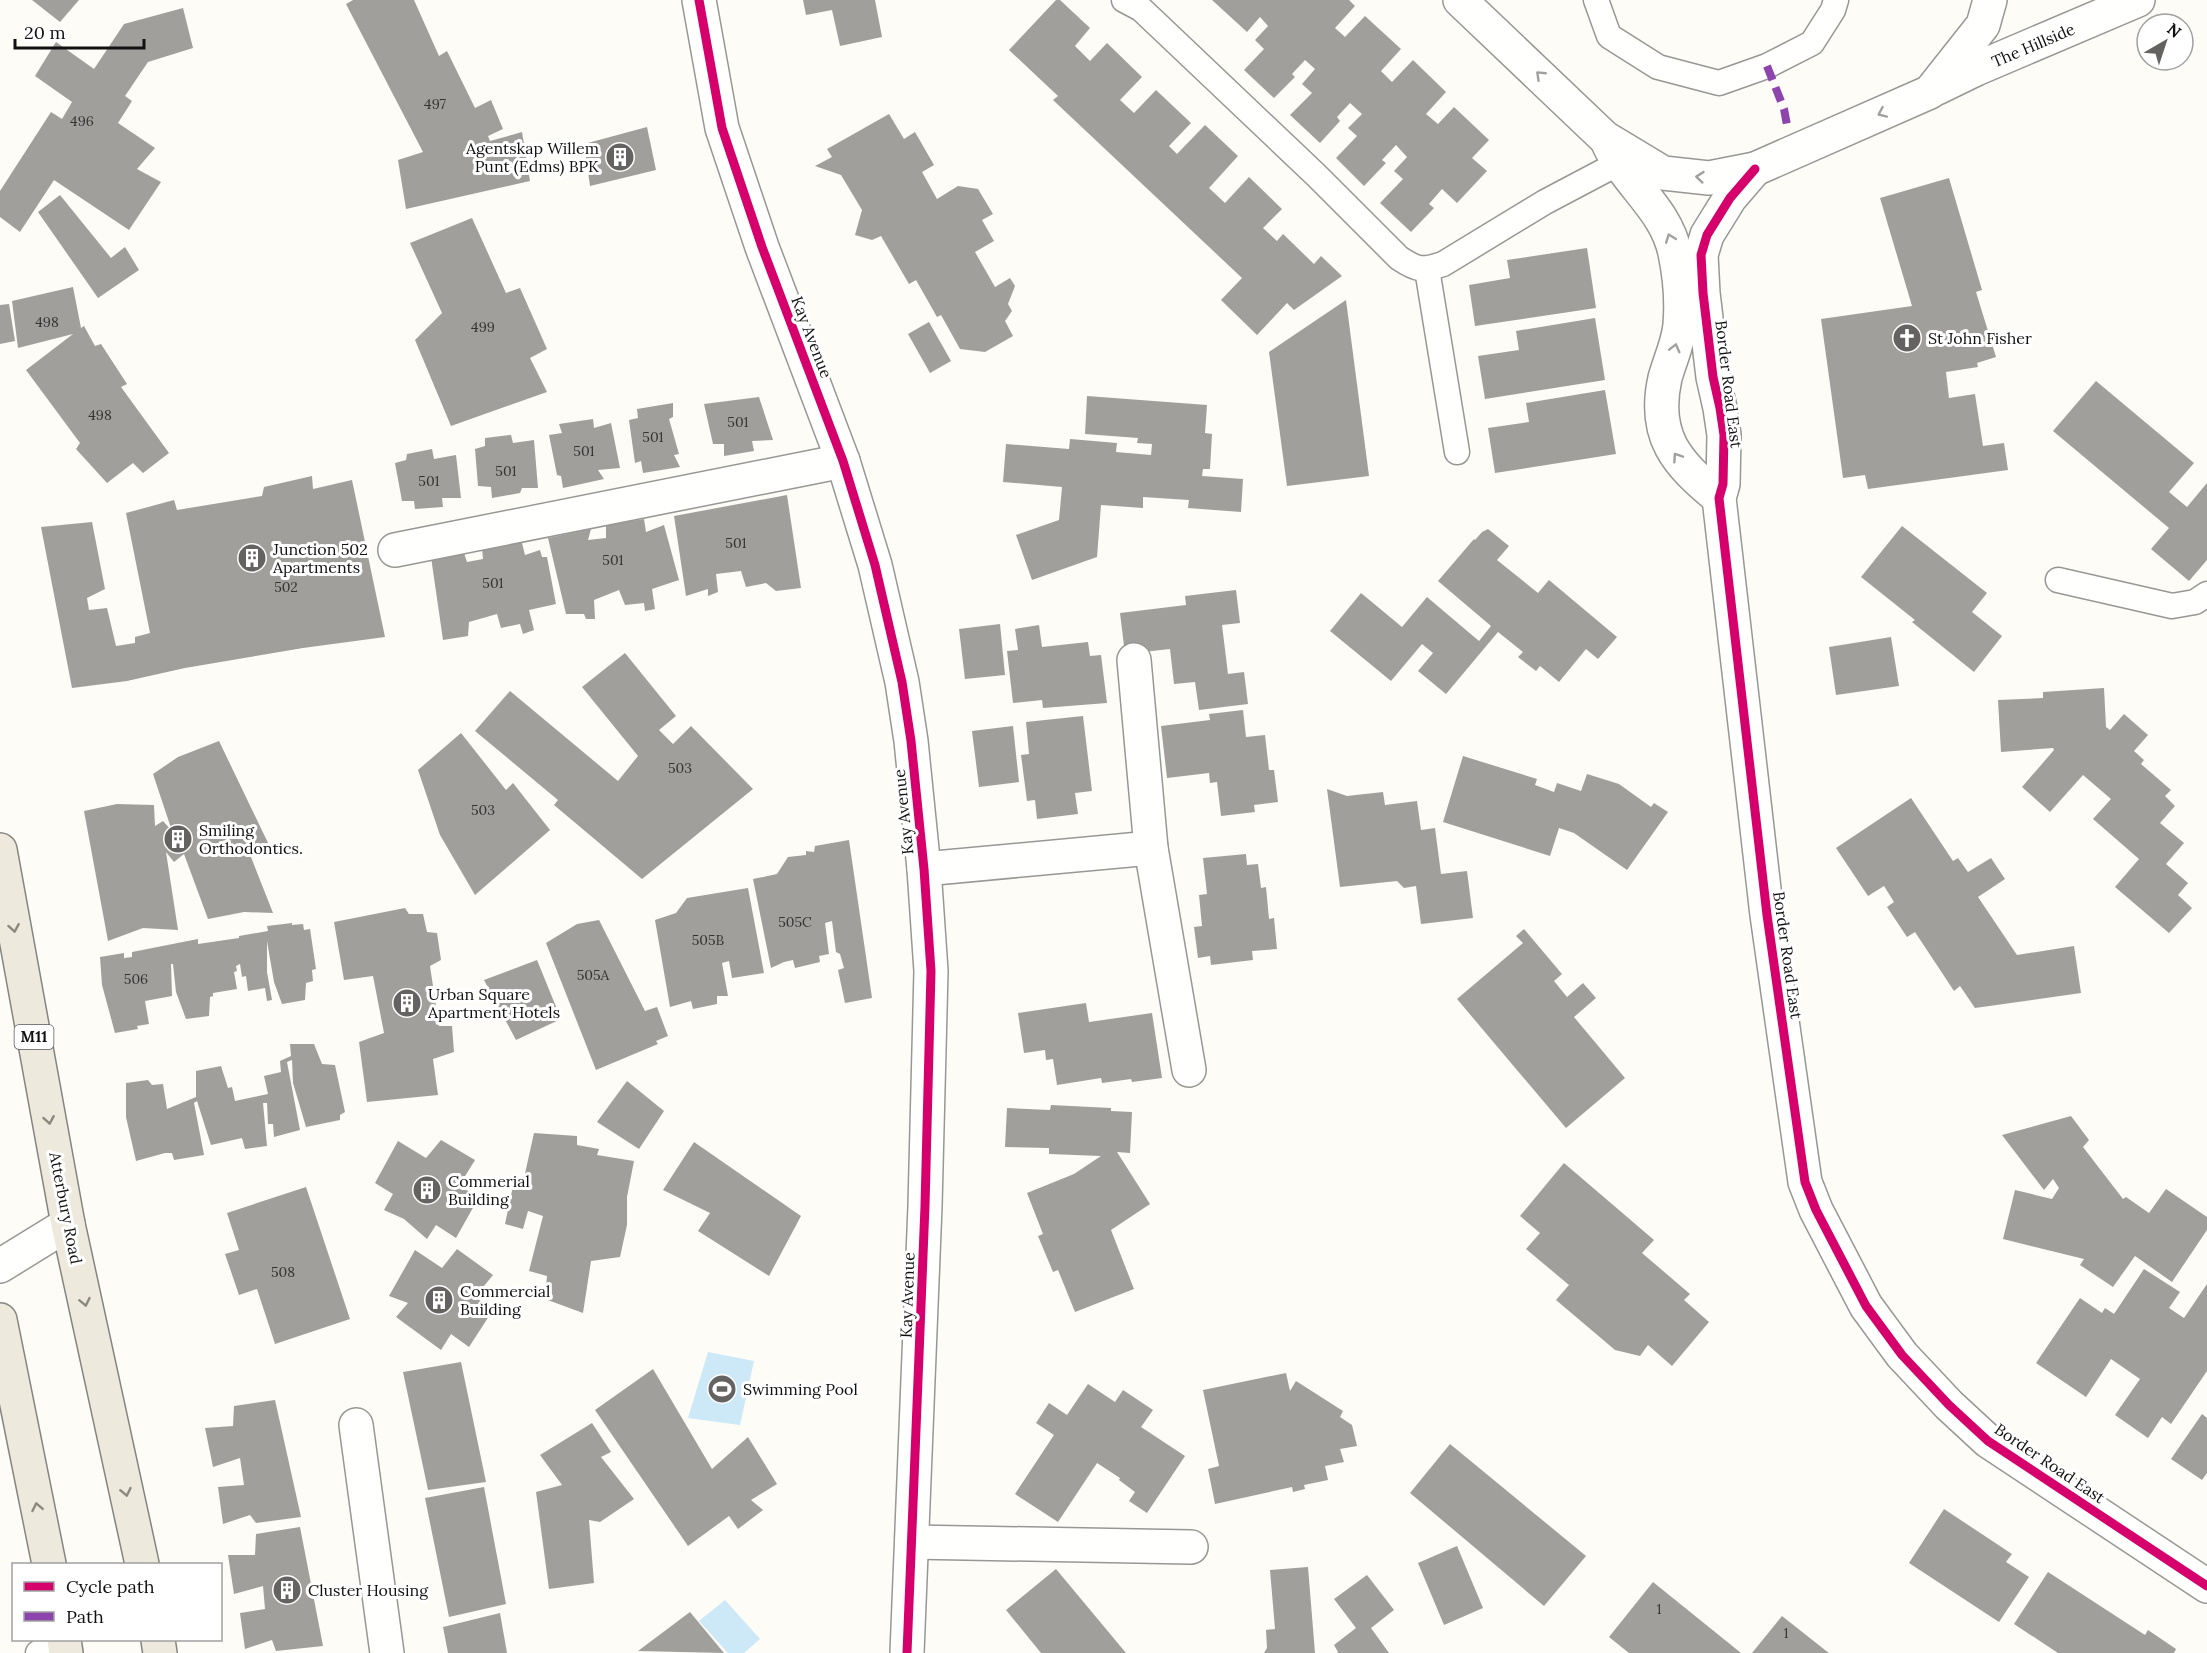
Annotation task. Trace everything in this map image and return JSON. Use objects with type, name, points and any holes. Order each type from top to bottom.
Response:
[{"type":"main road","name":"Atterbury Road","points":[[0,850],[68,1224],[141,1563]]},
{"type":"main road","points":[[0,1320],[49,1563]]},
{"type":"street","name":"Kay Avenue","points":[[699,0],[722,128],[762,247],[843,461],[875,565],[902,682],[924,869],[931,971],[925,1206],[907,1653]]},
{"type":"street","points":[[1460,0],[1611,151],[1663,173],[1709,178],[1755,169]]},
{"type":"street","points":[[1930,92],[1983,26],[1990,0]]},
{"type":"street","name":"The Hillside","points":[[1755,169],[1930,92],[1976,69],[2138,0]]},
{"type":"street","name":"Border Road East","points":[[1611,151],[1658,213],[1671,237],[1692,294],[1713,377],[1724,435],[1723,484],[1719,498],[1767,915],[1805,1182],[1816,1210],[1866,1306],[1902,1355],[1949,1405],[1988,1442],[2207,1586]]},
{"type":"street","name":"Border Road East","points":[[1719,498],[1687,471],[1667,441],[1662,399],[1707,235],[1730,198],[1755,169]]},
{"type":"street","points":[[395,550],[843,461]]},
{"type":"street","points":[[1134,660],[1151,848],[1189,1070]]},
{"type":"street","points":[[924,869],[1151,848]]},
{"type":"street","points":[[0,1266],[68,1224]]},
{"type":"street","points":[[356,1425],[387,1653]]},
{"type":"street","points":[[912,1542],[1191,1547]]},
{"type":"lane","points":[[1124,0],[1141,9],[1316,175],[1399,258],[1413,268],[1426,270],[1443,264],[1545,202],[1611,151]]},
{"type":"lane","points":[[1596,0],[1609,36],[1658,67],[1719,83],[1767,66],[1812,43],[1833,10],[1836,0]]},
{"type":"lane","points":[[1426,270],[1457,452]]},
{"type":"lane","points":[[2058,580],[2172,606],[2195,602],[2207,594]]},
{"type":"lane","points":[[38,1653],[56,1641]]},
{"type":"water","name":"Swimming Pool","points":[[708,1352],[754,1361],[740,1425],[688,1418]]},
{"type":"water","points":[[725,1600],[760,1639],[744,1653],[728,1653],[699,1621]]},
{"type":"building","points":[[32,0],[79,0],[60,22]]},
{"type":"building","points":[[353,0],[414,0],[439,56],[447,51],[475,108],[491,100],[503,129],[488,136],[490,141],[522,132],[530,181],[406,209],[398,160],[423,152],[346,4]]},
{"type":"building","points":[[803,0],[875,0],[882,37],[840,46],[832,10],[806,15]]},
{"type":"building","points":[[1056,0],[1060,0],[1090,28],[1075,46],[1090,61],[1107,43],[1142,77],[1120,100],[1134,113],[1156,90],[1191,123],[1169,146],[1177,154],[1205,125],[1238,156],[1209,188],[1225,203],[1249,177],[1282,209],[1263,228],[1277,241],[1283,234],[1314,264],[1321,256],[1342,276],[1294,310],[1287,303],[1257,335],[1221,300],[1242,278],[1053,100],[1058,96],[1009,50]]},
{"type":"building","points":[[1212,0],[1349,0],[1355,6],[1335,28],[1345,37],[1365,16],[1401,49],[1381,71],[1392,82],[1413,60],[1446,92],[1426,114],[1438,124],[1454,107],[1489,140],[1472,158],[1487,171],[1457,203],[1442,189],[1429,204],[1434,208],[1411,232],[1380,203],[1403,179],[1394,171],[1407,157],[1396,145],[1382,160],[1386,163],[1364,186],[1336,158],[1357,136],[1348,128],[1362,114],[1350,103],[1337,117],[1340,121],[1320,143],[1290,115],[1312,93],[1302,84],[1315,69],[1305,60],[1292,74],[1295,77],[1274,98],[1244,70],[1264,49],[1255,40],[1268,26],[1260,17],[1247,32]]},
{"type":"building","points":[[183,8],[193,48],[148,62],[125,96],[132,101],[118,123],[155,148],[137,169],[161,182],[129,230],[54,180],[20,232],[0,217],[0,191],[51,112],[62,119],[72,102],[35,76],[56,42],[94,69],[124,24]]},
{"type":"building","points":[[889,114],[904,139],[915,132],[934,165],[922,172],[937,199],[958,186],[978,189],[993,214],[982,220],[994,241],[975,252],[995,287],[1010,278],[1015,286],[1008,304],[1012,311],[1005,321],[1013,336],[985,352],[960,349],[941,315],[937,317],[916,280],[909,284],[881,236],[872,240],[855,235],[862,210],[841,175],[815,166],[832,157],[827,149]]},
{"type":"building","name":"Agentskap Willem Punt (Edms) BPK","points":[[647,127],[656,170],[590,186],[584,144]]},
{"type":"building","name":"St John Fisher","points":[[1949,178],[1982,290],[1976,292],[1996,357],[1977,363],[1978,367],[1946,372],[1949,398],[1975,394],[1983,446],[2004,443],[2008,470],[1868,489],[1865,475],[1843,478],[1821,319],[1912,306],[1880,198]]},
{"type":"building","points":[[60,195],[111,258],[125,247],[139,270],[98,298],[38,212]]},
{"type":"building","points":[[472,218],[506,293],[520,288],[547,349],[530,358],[547,392],[451,426],[415,340],[442,313],[410,243]]},
{"type":"building","points":[[1587,248],[1596,308],[1475,326],[1469,285],[1510,278],[1507,260]]},
{"type":"building","points":[[73,287],[81,328],[84,326],[95,346],[101,344],[127,384],[121,387],[169,453],[143,473],[133,463],[107,483],[76,449],[80,443],[26,370],[73,334],[18,348],[12,301]]},
{"type":"building","points":[[1346,300],[1369,476],[1287,486],[1269,352]]},
{"type":"building","points":[[9,304],[15,341],[0,344],[0,305]]},
{"type":"building","points":[[1595,318],[1605,380],[1485,399],[1478,356],[1519,350],[1516,331]]},
{"type":"building","points":[[929,322],[951,361],[930,373],[908,334]]},
{"type":"building","points":[[2096,381],[2194,463],[2169,492],[2187,507],[2207,483],[2207,560],[2189,581],[2151,549],[2169,528],[2053,431]]},
{"type":"building","points":[[1605,390],[1616,454],[1495,473],[1488,428],[1529,422],[1526,403]]},
{"type":"building","points":[[1087,396],[1207,405],[1205,433],[1212,434],[1210,469],[1203,469],[1202,476],[1243,479],[1241,512],[1188,508],[1189,500],[1143,497],[1143,508],[1101,505],[1097,557],[1032,580],[1016,535],[1059,520],[1062,487],[1003,482],[1006,444],[1069,449],[1070,439],[1117,443],[1116,452],[1151,455],[1152,444],[1137,443],[1138,438],[1085,434]]},
{"type":"building","points":[[759,397],[773,440],[752,441],[754,451],[724,456],[724,444],[713,444],[704,404]]},
{"type":"building","points":[[673,403],[673,417],[669,419],[679,454],[674,455],[680,467],[643,473],[641,461],[635,463],[629,420],[638,418],[637,409]]},
{"type":"building","points":[[593,419],[594,428],[611,423],[620,468],[598,470],[604,479],[563,488],[561,476],[557,475],[549,435],[562,433],[559,424]]},
{"type":"building","points":[[511,435],[513,443],[534,440],[538,488],[522,488],[520,493],[492,498],[491,487],[478,486],[475,449],[485,446],[485,438]]},
{"type":"building","points":[[432,449],[434,459],[456,455],[461,498],[442,498],[443,507],[415,509],[414,501],[402,501],[395,463],[406,460],[407,454]]},
{"type":"building","name":"Junction 502 Apartments","points":[[312,476],[313,489],[352,480],[385,637],[303,648],[185,668],[127,681],[72,688],[41,527],[92,522],[105,589],[87,598],[89,610],[107,608],[116,646],[135,643],[135,637],[150,633],[126,513],[174,500],[177,510],[262,496],[264,487]]},
{"type":"building","points":[[787,495],[801,588],[776,591],[766,583],[746,587],[741,571],[716,574],[718,592],[708,596],[708,589],[686,596],[674,516]]},
{"type":"building","points":[[644,519],[646,532],[664,525],[679,580],[652,589],[655,609],[645,611],[644,603],[625,605],[619,590],[594,600],[595,619],[586,619],[584,614],[566,614],[548,538],[591,529],[588,540],[606,538],[606,525]]},
{"type":"building","points":[[1902,526],[1987,593],[1972,612],[2002,636],[1974,672],[1912,622],[1915,620],[1861,577]]},
{"type":"building","points":[[1488,529],[1509,546],[1497,560],[1538,593],[1549,580],[1617,637],[1598,659],[1586,649],[1559,682],[1540,666],[1536,671],[1518,657],[1523,652],[1498,632],[1446,694],[1418,671],[1433,653],[1422,644],[1391,681],[1330,631],[1361,593],[1402,627],[1427,597],[1479,641],[1491,626],[1438,581],[1474,539]]},
{"type":"building","points":[[521,539],[525,555],[540,550],[542,557],[547,557],[556,604],[529,610],[534,630],[523,634],[520,624],[501,628],[497,614],[469,622],[468,636],[443,640],[431,557],[463,550],[467,562],[483,559],[482,548]]},
{"type":"building","points":[[1236,590],[1240,623],[1222,625],[1228,674],[1244,672],[1248,704],[1199,710],[1195,682],[1174,684],[1170,649],[1125,654],[1120,613],[1186,605],[1185,596]]},
{"type":"building","points":[[1000,624],[1005,675],[965,679],[959,629]]},
{"type":"building","points":[[1039,625],[1042,647],[1088,642],[1090,656],[1101,655],[1107,703],[1043,708],[1042,700],[1013,703],[1007,651],[1018,650],[1015,629]]},
{"type":"building","points":[[1891,637],[1899,686],[1836,695],[1829,647]]},
{"type":"building","points":[[625,653],[676,716],[659,730],[673,744],[691,726],[753,789],[642,879],[554,805],[558,800],[475,731],[510,691],[618,781],[638,756],[582,687]]},
{"type":"building","points":[[2104,688],[2106,727],[2110,730],[2124,714],[2148,735],[2134,751],[2144,760],[2141,764],[2171,790],[2165,796],[2175,806],[2160,823],[2184,843],[2166,864],[2188,883],[2178,895],[2192,908],[2169,933],[2115,887],[2139,859],[2093,819],[2111,799],[2083,775],[2050,812],[2022,787],[2054,750],[2053,748],[2001,752],[1998,700],[2043,698],[2043,692]]},
{"type":"building","points":[[1243,710],[1246,737],[1265,735],[1269,770],[1274,770],[1278,802],[1254,805],[1255,812],[1221,816],[1217,782],[1210,783],[1209,773],[1167,778],[1161,726],[1210,720],[1209,714]]},
{"type":"building","points":[[1083,716],[1092,791],[1075,793],[1078,814],[1037,819],[1035,800],[1027,801],[1021,755],[1029,754],[1026,722]]},
{"type":"building","points":[[1013,726],[1019,782],[979,787],[972,731]]},
{"type":"building","points":[[461,733],[506,790],[513,783],[550,830],[475,895],[440,835],[418,770]]},
{"type":"building","name":"Smiling Orthodontics.","points":[[219,741],[270,847],[251,857],[273,913],[244,912],[208,919],[184,854],[174,862],[166,852],[178,930],[143,928],[108,941],[84,811],[117,804],[154,805],[155,826],[163,821],[172,831],[153,774],[178,757]]},
{"type":"building","points":[[1463,756],[1537,779],[1535,785],[1554,792],[1557,783],[1581,791],[1587,774],[1619,784],[1651,807],[1654,803],[1668,812],[1627,870],[1574,833],[1559,828],[1550,856],[1443,822]]},
{"type":"building","points":[[1327,789],[1347,796],[1383,792],[1385,805],[1417,801],[1421,830],[1435,828],[1441,874],[1467,871],[1473,918],[1421,924],[1416,886],[1404,888],[1397,881],[1340,887]]},
{"type":"building","points":[[1911,798],[1953,861],[1958,858],[1968,872],[1991,858],[2005,879],[1978,897],[2017,955],[2074,946],[2081,993],[1975,1008],[1960,986],[1954,991],[1915,932],[1907,937],[1887,907],[1894,902],[1884,886],[1868,896],[1836,848]]},
{"type":"building","points":[[849,840],[872,998],[845,1003],[838,970],[844,968],[840,954],[836,952],[832,921],[825,923],[829,954],[819,956],[820,962],[795,968],[793,960],[771,968],[753,879],[777,874],[788,857],[806,855],[806,851],[814,852],[815,846]]},
{"type":"building","points":[[1246,854],[1247,865],[1258,864],[1261,888],[1266,887],[1269,919],[1274,918],[1277,949],[1252,951],[1253,960],[1211,965],[1210,956],[1198,958],[1194,927],[1202,926],[1199,895],[1207,894],[1203,858]]},
{"type":"building","points":[[748,888],[764,973],[732,978],[729,961],[722,963],[728,996],[717,996],[717,1004],[693,1009],[691,1001],[670,1007],[655,920],[676,913],[687,898]]},
{"type":"building","name":"Urban Square Apartment Hotels","points":[[405,908],[409,914],[423,914],[427,932],[437,933],[441,960],[430,966],[439,1026],[452,1026],[454,1052],[433,1059],[438,1095],[367,1102],[359,1042],[384,1033],[373,976],[344,980],[334,922]]},
{"type":"building","points":[[599,920],[645,1011],[657,1007],[668,1036],[656,1041],[658,1044],[596,1070],[546,943],[577,924]]},
{"type":"building","points":[[292,923],[292,925],[303,924],[304,930],[310,929],[316,969],[312,970],[313,981],[306,983],[305,1000],[282,1004],[274,982],[267,941],[267,972],[272,1000],[267,1001],[265,988],[248,991],[246,976],[242,977],[240,964],[236,966],[237,971],[234,972],[237,989],[213,993],[210,997],[209,1016],[186,1019],[176,992],[173,964],[171,964],[172,996],[145,1001],[149,1024],[137,1026],[138,1029],[115,1033],[102,985],[100,957],[124,953],[124,958],[132,957],[132,952],[198,939],[198,944],[239,938],[239,936],[268,931],[267,926]]},
{"type":"building","points":[[1524,929],[1562,974],[1554,981],[1567,997],[1583,983],[1596,998],[1574,1017],[1625,1078],[1566,1128],[1457,999],[1523,943],[1516,936]]},
{"type":"building","points":[[537,960],[561,1019],[516,1040],[484,980]]},
{"type":"building","points":[[1086,1003],[1089,1022],[1152,1013],[1162,1078],[1102,1083],[1101,1078],[1057,1085],[1053,1059],[1046,1060],[1045,1050],[1024,1053],[1018,1013]]},
{"type":"building","points":[[290,1044],[314,1044],[322,1064],[335,1065],[345,1112],[340,1115],[340,1120],[306,1127],[293,1083],[292,1060],[287,1062],[300,1130],[274,1137],[273,1124],[268,1124],[267,1103],[263,1103],[267,1146],[245,1149],[242,1138],[211,1145],[197,1101],[194,1103],[204,1155],[174,1160],[172,1153],[165,1153],[136,1161],[126,1117],[126,1083],[148,1080],[152,1085],[163,1084],[167,1109],[196,1097],[196,1071],[221,1066],[228,1088],[232,1087],[235,1101],[268,1094],[264,1076],[281,1072],[280,1061],[291,1056]]},
{"type":"building","points":[[627,1081],[664,1111],[639,1149],[597,1122]]},
{"type":"building","points":[[1051,1105],[1111,1108],[1111,1111],[1132,1112],[1130,1153],[1117,1152],[1150,1204],[1111,1230],[1134,1289],[1075,1312],[1058,1270],[1053,1272],[1038,1236],[1043,1234],[1027,1193],[1074,1174],[1101,1156],[1049,1154],[1049,1148],[1005,1147],[1007,1108],[1050,1110]]},
{"type":"building","points":[[2071,1116],[2089,1140],[2083,1147],[2123,1199],[2126,1197],[2149,1213],[2166,1189],[2207,1217],[2207,1230],[2172,1282],[2135,1256],[2113,1287],[2080,1265],[2084,1259],[2003,1239],[2015,1190],[2052,1199],[2059,1188],[2053,1179],[2044,1190],[2002,1135]]},
{"type":"building","points":[[534,1133],[577,1136],[577,1145],[599,1149],[597,1155],[634,1161],[627,1197],[627,1225],[620,1257],[591,1261],[583,1313],[545,1299],[547,1276],[529,1271],[543,1216],[528,1211],[523,1229],[505,1224],[513,1186],[522,1187]]},
{"type":"building","name":"Commerial Building","points":[[441,1140],[475,1160],[459,1186],[479,1197],[456,1238],[436,1225],[427,1239],[404,1219],[384,1210],[393,1194],[375,1183],[398,1141],[426,1158]]},
{"type":"building","points":[[694,1142],[801,1216],[769,1276],[698,1231],[710,1213],[663,1190]]},
{"type":"building","points":[[1564,1163],[1654,1240],[1642,1253],[1690,1294],[1684,1300],[1709,1322],[1672,1366],[1648,1345],[1640,1356],[1615,1350],[1556,1300],[1569,1285],[1526,1249],[1540,1233],[1520,1216]]},
{"type":"building","points":[[306,1187],[350,1319],[275,1344],[257,1289],[239,1295],[225,1254],[239,1250],[227,1213]]},
{"type":"building","name":"Commercial Building","points":[[457,1249],[493,1275],[475,1297],[493,1310],[469,1347],[451,1334],[441,1350],[396,1317],[408,1303],[389,1296],[415,1250],[442,1268]]},
{"type":"building","points":[[2144,1269],[2180,1292],[2169,1308],[2184,1318],[2207,1284],[2207,1371],[2171,1424],[2162,1417],[2148,1438],[2115,1415],[2140,1379],[2111,1359],[2086,1397],[2036,1363],[2080,1298],[2102,1313],[2105,1308],[2114,1314]]},
{"type":"building","points":[[461,1362],[486,1482],[428,1490],[403,1372]]},
{"type":"building","points":[[653,1369],[712,1469],[748,1437],[777,1484],[751,1500],[763,1510],[738,1529],[729,1516],[688,1546],[595,1410]]},
{"type":"building","points":[[1286,1373],[1290,1391],[1296,1381],[1343,1411],[1340,1417],[1352,1425],[1357,1446],[1340,1449],[1344,1462],[1325,1466],[1328,1480],[1304,1485],[1305,1489],[1293,1492],[1292,1487],[1215,1504],[1208,1469],[1219,1466],[1203,1390]]},
{"type":"building","points":[[1088,1384],[1115,1402],[1123,1390],[1153,1410],[1141,1427],[1185,1456],[1147,1513],[1129,1501],[1135,1492],[1119,1480],[1120,1478],[1097,1463],[1058,1522],[1015,1494],[1054,1435],[1036,1423],[1049,1403],[1067,1415]]},
{"type":"building","points":[[275,1400],[301,1517],[256,1523],[250,1515],[223,1524],[218,1487],[244,1485],[240,1458],[213,1467],[205,1428],[233,1426],[234,1406]]},
{"type":"building","points":[[2202,1414],[2207,1418],[2207,1473],[2202,1480],[2171,1459]]},
{"type":"building","points":[[592,1423],[611,1452],[601,1457],[634,1499],[600,1522],[589,1520],[594,1583],[549,1589],[536,1492],[562,1485],[540,1455]]},
{"type":"building","points":[[1450,1444],[1586,1556],[1544,1606],[1410,1493]]},
{"type":"building","name":"Cluster Housing","points":[[484,1487],[506,1604],[449,1617],[425,1498]]},
{"type":"building","points":[[1944,1509],[2012,1554],[2006,1562],[2029,1577],[1999,1622],[1909,1563]]},
{"type":"building","name":"Cluster Housing","points":[[300,1527],[323,1646],[276,1651],[272,1640],[245,1649],[240,1613],[265,1609],[263,1586],[234,1594],[228,1555],[255,1555],[256,1534]]},
{"type":"building","points":[[1457,1546],[1483,1608],[1444,1625],[1418,1563]]},
{"type":"building","points":[[1308,1567],[1315,1653],[1264,1653],[1267,1648],[1266,1630],[1275,1629],[1270,1570]]},
{"type":"building","points":[[1056,1569],[1126,1653],[1041,1653],[1006,1610]]},
{"type":"building","points":[[2048,1572],[2145,1635],[2148,1630],[2176,1649],[2174,1653],[2058,1653],[2014,1624]]},
{"type":"building","points":[[1367,1575],[1394,1610],[1371,1628],[1389,1653],[1337,1653],[1334,1645],[1356,1628],[1334,1599]]},
{"type":"building","points":[[1653,1582],[1741,1653],[1629,1653],[1609,1637]]},
{"type":"building","points":[[690,1612],[724,1653],[638,1651]]},
{"type":"building","name":"Cluster Housing","points":[[500,1613],[507,1653],[448,1653],[443,1627]]},
{"type":"building","points":[[1782,1616],[1825,1650],[1829,1653],[1752,1653]]},
{"type":"marked path","points":[[1767,66],[1784,109],[1787,125]]},
{"type":"cycle path","points":[[699,0],[722,128],[762,247],[843,461],[875,565],[902,682],[911,741],[924,869],[931,971],[925,1206],[907,1653]]},
{"type":"cycle path","points":[[1755,169],[1730,198],[1707,235],[1701,255],[1713,377],[1724,435],[1723,484],[1719,498],[1767,915],[1805,1182],[1816,1210],[1866,1306],[1902,1355],[1949,1405],[1988,1441],[2207,1586]]},
{"type":"place","name":"Agentskap Willem Punt (Edms) BPK","points":[[620,157]]},
{"type":"place","name":"St John Fisher","points":[[1907,338]]},
{"type":"place","name":"Junction 502 Apartments","points":[[252,558]]},
{"type":"place","name":"Smiling Orthodontics.","points":[[178,839]]},
{"type":"place","name":"Urban Square Apartment Hotels","points":[[407,1003]]},
{"type":"place","name":"Commerial Building","points":[[427,1190]]},
{"type":"place","name":"Commercial Building","points":[[439,1300]]},
{"type":"place","name":"Swimming Pool","points":[[722,1389]]},
{"type":"place","name":"Cluster Housing","points":[[287,1590]]}]
